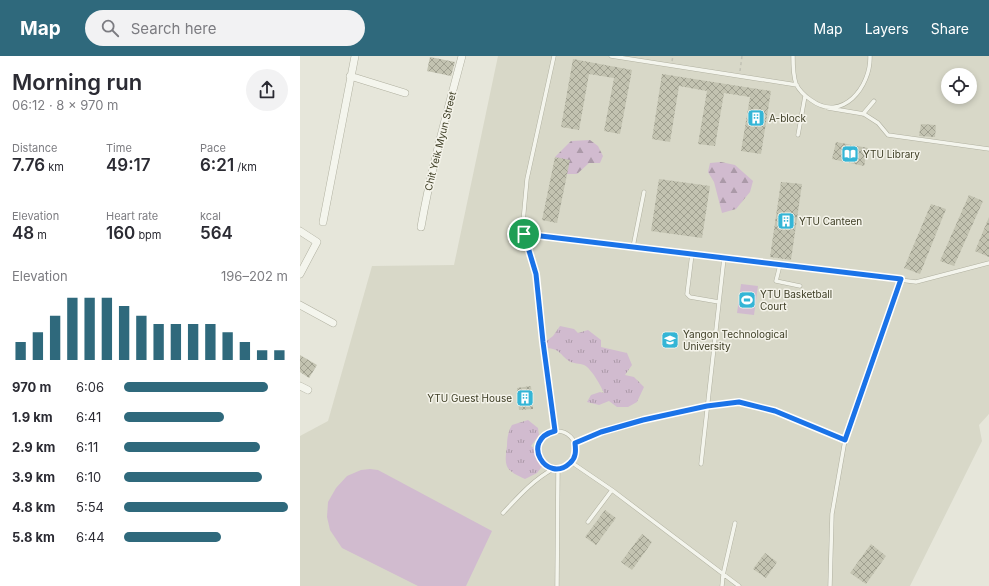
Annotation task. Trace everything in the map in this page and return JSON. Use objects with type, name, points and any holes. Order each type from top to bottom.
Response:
[{"type":"street","points":[[323,222],[355,56]]},
{"type":"street","name":"Chit Yeik Myun Street","points":[[421,227],[426,197],[462,56]]},
{"type":"street","points":[[350,76],[405,94]]},
{"type":"street","points":[[300,231],[317,242],[300,274]]},
{"type":"street","points":[[300,305],[332,323]]},
{"type":"street","points":[[300,386],[308,390]]},
{"type":"lane","points":[[554,56],[528,179],[523,222],[524,234],[536,274],[543,342],[555,431]]},
{"type":"lane","points":[[611,56],[797,85]]},
{"type":"lane","points":[[793,56],[797,85],[805,96],[816,104],[828,108],[863,114],[878,123],[888,135],[989,149]]},
{"type":"lane","points":[[828,108],[843,104],[854,98],[859,93],[863,88],[870,56]]},
{"type":"lane","points":[[798,135],[805,96]]},
{"type":"lane","points":[[863,114],[874,101]]},
{"type":"lane","points":[[633,247],[644,192]]},
{"type":"lane","points":[[524,234],[916,282],[989,263]]},
{"type":"lane","points":[[692,254],[687,294],[690,297],[719,302]]},
{"type":"lane","points":[[701,464],[724,258]]},
{"type":"lane","points":[[780,265],[776,281],[800,286]]},
{"type":"lane","points":[[830,586],[832,514],[845,440],[901,279]]},
{"type":"lane","points":[[575,443],[608,430],[643,420],[707,406],[739,402],[775,411],[845,440]]},
{"type":"lane","points":[[560,431],[569,435],[575,443],[576,453],[571,462],[563,468],[553,468],[544,464],[539,456],[538,451],[540,442],[542,437],[546,434],[560,431]]},
{"type":"lane","points":[[571,462],[612,490],[739,586]]},
{"type":"lane","points":[[503,513],[527,487],[553,468]]},
{"type":"lane","points":[[557,586],[558,469]]},
{"type":"lane","points":[[588,522],[612,490]]},
{"type":"lane","points":[[722,586],[723,575],[735,523]]},
{"type":"path","points":[[739,76],[742,56]]},
{"type":"shaded area","name":"Yangon Technological University","points":[[498,56],[989,56],[989,414],[979,425],[982,441],[910,586],[300,586],[300,436],[328,421],[372,266],[454,265]]},
{"type":"green space","points":[[590,140],[598,146],[603,156],[600,163],[589,163],[577,174],[567,174],[555,157],[571,141]]},
{"type":"green space","points":[[721,162],[735,165],[753,181],[750,192],[736,209],[722,213],[714,182],[708,172],[710,163]]},
{"type":"green space","name":"YTU Basketball Court","points":[[741,284],[758,286],[754,315],[737,313]]},
{"type":"green space","points":[[560,326],[574,329],[578,333],[588,330],[601,340],[601,347],[627,353],[632,365],[625,375],[634,377],[644,387],[637,402],[628,407],[617,407],[609,401],[599,405],[587,402],[591,395],[600,392],[604,393],[593,373],[584,365],[571,362],[555,349],[546,348],[545,342],[553,336]]},
{"type":"green space","points":[[528,420],[538,428],[539,435],[531,446],[542,454],[544,464],[537,473],[525,479],[513,473],[507,467],[506,459],[508,435],[512,425]]},
{"type":"green space","points":[[361,470],[378,470],[492,531],[466,586],[418,586],[342,548],[330,530],[327,517],[328,502],[336,488],[347,476]]},
{"type":"building","points":[[430,57],[455,62],[451,76],[427,71]]},
{"type":"building","points":[[573,59],[632,70],[620,134],[604,131],[614,78],[589,74],[579,130],[561,127]]},
{"type":"building","name":"A-block","points":[[662,74],[771,91],[761,154],[741,151],[750,97],[724,93],[715,146],[698,144],[707,91],[679,86],[670,142],[652,139]]},
{"type":"building","points":[[921,124],[936,125],[935,137],[919,136]]},
{"type":"building","name":"YTU Library","points":[[836,142],[868,148],[864,166],[832,159]]},
{"type":"building","points":[[555,157],[570,160],[557,223],[542,220]]},
{"type":"building","points":[[659,179],[710,186],[702,238],[651,231]]},
{"type":"building","name":"YTU Canteen","points":[[781,182],[802,184],[791,260],[770,257]]},
{"type":"building","points":[[969,195],[983,201],[954,266],[940,261]]},
{"type":"building","points":[[931,204],[946,209],[920,274],[904,268]]},
{"type":"building","points":[[989,217],[989,257],[975,251]]},
{"type":"building","points":[[300,355],[317,365],[309,378],[300,372]]},
{"type":"building","name":"YTU Guest House","points":[[531,386],[533,409],[519,410],[517,388]]},
{"type":"building","points":[[605,510],[616,518],[596,545],[585,537]]},
{"type":"building","points":[[642,534],[652,542],[632,570],[621,562]]},
{"type":"building","points":[[871,544],[886,556],[866,584],[850,573]]},
{"type":"building","points":[[765,553],[777,562],[766,578],[753,569]]},
{"type":"place","name":"A-block","points":[[756,118]]},
{"type":"place","name":"YTU Library","points":[[850,154]]},
{"type":"place","name":"YTU Canteen","points":[[786,221]]},
{"type":"place","name":"YTU Basketball Court","points":[[747,300]]},
{"type":"place","name":"Yangon Technological University","points":[[670,340]]},
{"type":"place","name":"YTU Guest House","points":[[525,398]]},
{"type":"route","points":[[524,234],[901,279],[845,440],[775,411],[739,402],[707,406],[643,420],[601,432],[575,443],[576,453],[574,458],[563,468],[553,468],[544,464],[539,456],[538,446],[542,437],[555,431],[543,342],[536,274],[524,234]]}]
